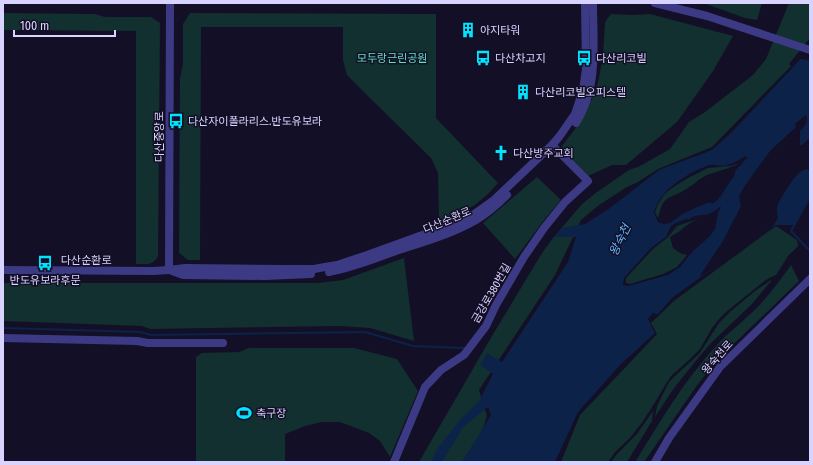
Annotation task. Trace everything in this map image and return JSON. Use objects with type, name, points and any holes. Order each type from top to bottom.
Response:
[{"type":"street","name":"다산중앙로","points":[[169,270],[170,3]]},
{"type":"street","name":"다산순환로","points":[[553,147],[575,114],[583,90],[586,69],[585,3]]},
{"type":"street","name":"다산순환로","points":[[3,270],[169,270],[183,275],[265,276],[330,272],[349,267],[460,228],[476,220],[502,200],[573,128],[588,98],[591,85],[593,70],[594,3]]},
{"type":"street","points":[[655,3],[707,16],[810,50]]},
{"type":"street","name":"금강로380번길","points":[[394,462],[425,386],[440,370],[464,355],[486,326],[496,305],[524,257],[544,228],[565,202],[588,181],[553,147]]},
{"type":"street","name":"왕숙천로","points":[[655,462],[669,438],[720,367],[810,279]]},
{"type":"street","points":[[3,338],[137,341],[148,343],[223,343]]},
{"type":"green space","points":[[706,3],[762,3],[757,20],[745,18]]},
{"type":"green space","points":[[789,3],[810,3],[810,38],[789,64],[791,66],[712,147],[658,169],[599,205],[581,220],[555,275],[479,390],[487,416],[473,462],[419,462],[489,341],[542,253],[553,238],[582,204],[629,170],[640,166],[670,149],[689,122],[705,112],[753,75],[766,59]]},
{"type":"green space","points":[[3,13],[95,14],[105,17],[151,17],[160,23],[158,256],[151,263],[136,264],[136,31],[3,30]]},
{"type":"green space","name":"모두랑근린공원","points":[[190,13],[436,14],[436,118],[498,183],[475,205],[439,222],[438,173],[431,158],[347,75],[343,60],[343,27],[201,27],[200,260],[188,260],[179,253],[180,78],[183,64],[183,24]]},
{"type":"green space","points":[[611,14],[650,14],[733,36],[713,71],[677,122],[626,165],[612,165],[588,176],[563,151],[562,146],[578,125],[592,99],[598,83],[603,56],[605,22]]},
{"type":"green space","points":[[740,163],[705,176],[684,190],[671,196],[663,203],[658,218],[655,213],[657,206],[664,195],[672,188],[708,168],[730,166]]},
{"type":"green space","points":[[537,177],[561,200],[515,259],[483,223]]},
{"type":"green space","points":[[698,219],[670,237],[673,248],[680,253],[687,255],[677,267],[663,274],[630,284],[626,283],[626,278],[653,249],[668,237],[677,226]]},
{"type":"green space","points":[[776,226],[797,240],[798,246],[788,256],[776,275],[762,283],[719,319],[700,349],[671,376],[643,421],[630,438],[615,452],[608,462],[561,462],[580,415],[657,334],[651,323],[675,300]]},
{"type":"green space","points":[[404,258],[414,341],[370,328],[339,326],[150,329],[142,326],[3,321],[3,283],[318,283],[343,280]]},
{"type":"green space","points":[[791,265],[799,281],[716,361],[698,384],[644,462],[635,462],[673,402],[705,358],[760,304]]},
{"type":"green space","points":[[771,280],[752,304],[711,343],[699,357],[674,388],[655,417],[657,406],[669,382],[699,354],[719,323],[731,311]]},
{"type":"green space","points":[[249,348],[354,348],[397,359],[418,391],[390,457],[380,441],[369,433],[340,422],[322,422],[305,426],[285,434],[285,462],[196,462],[196,357],[202,353],[239,352]]},
{"type":"green space","points":[[653,411],[652,421],[627,462],[611,462],[637,434]]},
{"type":"water","name":"왕숙천","points":[[810,49],[810,138],[800,145],[800,131],[807,122],[806,115],[795,124],[796,127],[770,151],[744,187],[739,196],[741,206],[723,241],[700,277],[738,251],[672,298],[658,314],[653,313],[648,319],[655,333],[621,364],[578,412],[555,462],[462,462],[491,415],[488,407],[463,427],[442,462],[431,462],[437,449],[461,419],[479,401],[493,374],[480,365],[487,353],[502,362],[568,262],[576,237],[555,237],[562,228],[585,224],[610,208],[659,170],[712,150],[732,132]],"holes":[[[746,156],[747,158],[735,171],[734,177],[715,202],[712,204],[710,202],[684,213],[670,223],[664,224],[658,222],[654,213],[657,205],[666,192],[678,181],[706,166],[723,166]],[[721,206],[715,229],[709,237],[693,251],[680,267],[668,275],[628,286],[623,285],[624,278],[651,248],[666,237],[671,226],[688,218],[687,221],[695,216],[706,215],[715,211]]]},
{"type":"water","points":[[806,169],[810,169],[810,197],[795,225],[776,225],[772,228],[778,218],[777,205],[779,201],[798,174]]},
{"type":"pier","points":[[809,47],[810,61],[799,58]]},
{"type":"waterway","points":[[810,197],[791,231],[810,251]]},
{"type":"waterway","points":[[3,328],[140,332],[151,335],[365,332],[413,346],[465,348]]},
{"type":"place","name":"아지타워","points":[[468,30]]},
{"type":"place","name":"다산차고지","points":[[483,58]]},
{"type":"place","name":"다산리코빌","points":[[584,58]]},
{"type":"place","name":"다산리코빌오피스텔","points":[[523,92]]},
{"type":"place","name":"다산자이폴라리스.반도유보라","points":[[176,121]]},
{"type":"place","name":"다산방주교회","points":[[501,153]]},
{"type":"place","name":"반도유보라후문","points":[[45,263]]},
{"type":"place","name":"축구장","points":[[244,413]]}]
